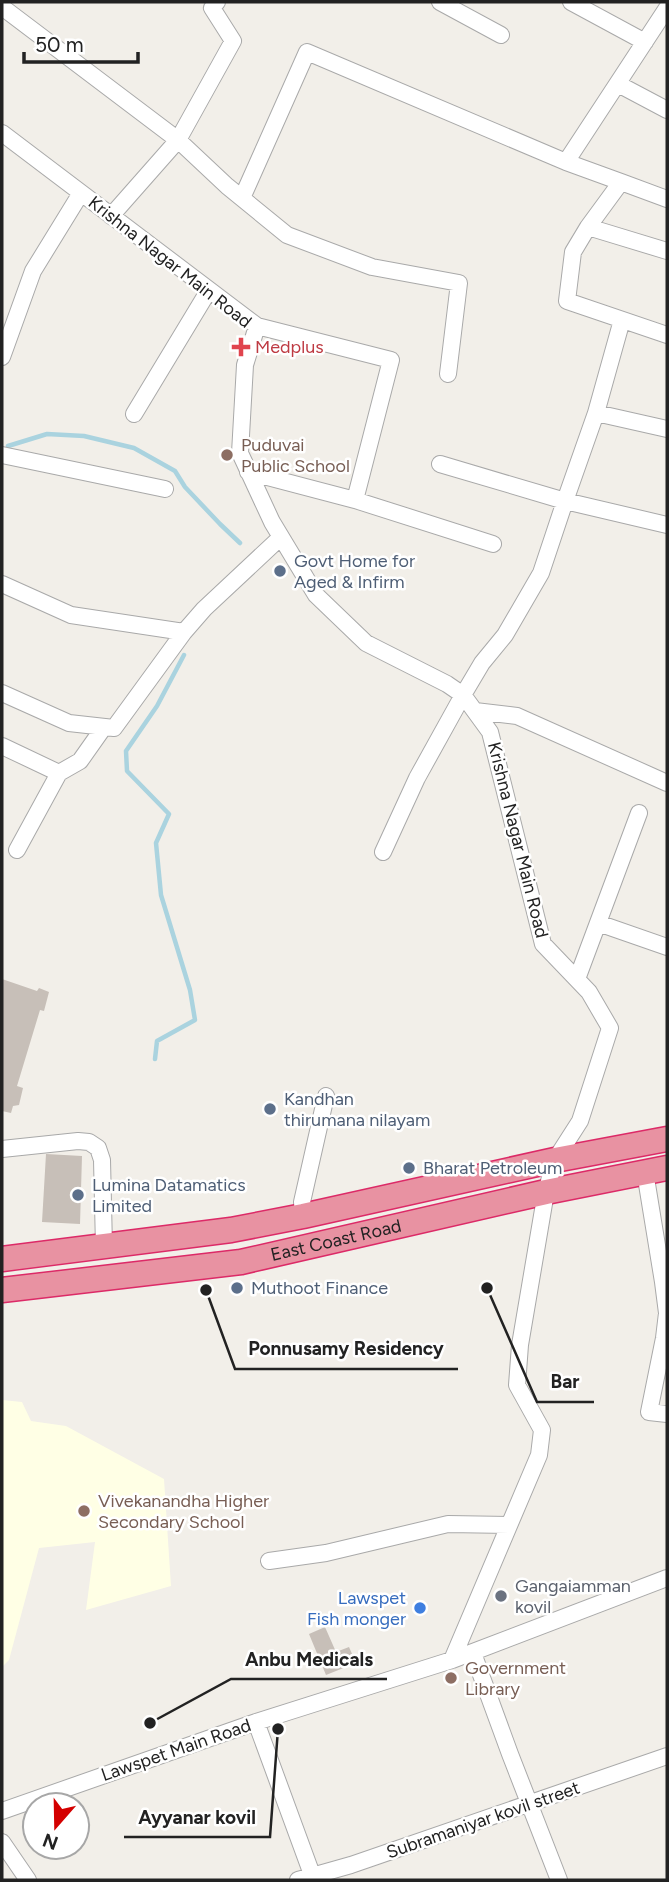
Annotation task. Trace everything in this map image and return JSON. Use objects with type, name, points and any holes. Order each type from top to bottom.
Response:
[{"type":"highway","name":"East Coast Road","points":[[2,1259],[231,1230],[555,1160],[667,1139]]},
{"type":"highway","name":"East Coast Road","points":[[2,1290],[241,1262],[546,1192],[656,1170]]},
{"type":"street","points":[[111,216],[177,141],[233,41],[212,8],[217,2]]},
{"type":"street","points":[[440,2],[461,7],[501,35]]},
{"type":"street","points":[[571,2],[645,42]]},
{"type":"street","points":[[2,7],[177,141],[287,235],[372,267],[459,283],[448,374]]},
{"type":"street","points":[[566,162],[667,8]]},
{"type":"street","points":[[242,198],[307,52],[566,162],[667,199]]},
{"type":"street","points":[[618,84],[667,110]]},
{"type":"street","name":"Krishna Nagar Main Road","points":[[2,133],[257,326],[245,365],[240,453],[281,537],[316,595],[366,643],[447,684],[463,695],[491,732],[543,944],[589,992],[610,1028],[580,1121],[555,1160]]},
{"type":"street","points":[[621,182],[573,252],[568,301],[667,335]]},
{"type":"street","points":[[2,356],[33,271],[81,193]]},
{"type":"street","points":[[588,227],[667,251]]},
{"type":"street","points":[[134,414],[209,289]]},
{"type":"street","points":[[383,852],[423,766],[463,695],[482,663],[505,635],[541,573],[596,413],[622,320]]},
{"type":"street","points":[[257,326],[391,360],[355,500]]},
{"type":"street","points":[[596,413],[667,429]]},
{"type":"street","points":[[2,456],[165,489]]},
{"type":"street","points":[[440,464],[565,501],[667,525]]},
{"type":"street","points":[[248,472],[355,500],[493,544]]},
{"type":"street","points":[[2,693],[69,723],[114,728],[204,609],[281,537]]},
{"type":"street","points":[[2,584],[71,615],[184,632]]},
{"type":"street","points":[[475,711],[517,716],[667,783]]},
{"type":"street","points":[[17,850],[60,773],[80,761],[104,727]]},
{"type":"street","points":[[2,746],[60,773]]},
{"type":"street","points":[[577,979],[639,813]]},
{"type":"street","points":[[598,923],[667,947]]},
{"type":"street","points":[[303,1216],[302,1202],[326,1096]]},
{"type":"street","points":[[2,1149],[78,1141],[89,1142],[98,1148],[102,1160],[104,1247]]},
{"type":"street","points":[[452,1660],[540,1455],[542,1430],[517,1385],[520,1345],[546,1192],[555,1160]]},
{"type":"street","points":[[656,1170],[667,1313],[649,1412],[667,1414]]},
{"type":"street","points":[[269,1561],[326,1553],[448,1524],[509,1525]]},
{"type":"street","name":"Lawspet Main Road","points":[[2,1811],[256,1722],[473,1653],[667,1578]]},
{"type":"street","points":[[473,1653],[559,1880]]},
{"type":"street","points":[[256,1722],[308,1879]]},
{"type":"street","name":"Subramaniyar kovil street","points":[[308,1879],[667,1756]]},
{"type":"street","points":[[2,1842],[28,1880]]},
{"type":"shaded area","name":"Vivekanandha Higher Secondary School","points":[[2,1400],[22,1402],[31,1421],[66,1426],[164,1479],[171,1586],[86,1610],[95,1542],[39,1548],[9,1660],[2,1667]]},
{"type":"building","points":[[2,979],[37,991],[39,988],[49,992],[44,1011],[40,1010],[17,1086],[23,1088],[19,1105],[13,1106],[11,1113],[2,1111]]},
{"type":"building","points":[[46,1154],[82,1156],[80,1224],[42,1222]]},
{"type":"building","points":[[325,1627],[336,1652],[349,1647],[356,1663],[326,1675],[309,1634]]},
{"type":"waterway","points":[[8,446],[47,434],[84,436],[134,448],[175,471],[185,487],[240,543]]},
{"type":"waterway","points":[[155,1059],[157,1041],[195,1020],[190,990],[161,895],[156,843],[169,814],[127,771],[126,751],[157,706],[184,655]]},
{"type":"place","name":"Medplus","points":[[241,347]]},
{"type":"place","name":"Puduvai Public School","points":[[227,455]]},
{"type":"place","name":"Govt Home for Aged & Infirm","points":[[280,571]]},
{"type":"place","name":"Kandhan thirumana nilayam","points":[[270,1109]]},
{"type":"place","name":"Bharat Petroleum","points":[[409,1168]]},
{"type":"place","name":"Lumina Datamatics Limited","points":[[78,1195]]},
{"type":"place","name":"Muthoot Finance","points":[[237,1288]]},
{"type":"place","name":"Bar","points":[[487,1288]]},
{"type":"place","name":"Ponnusamy Residency","points":[[206,1290]]},
{"type":"place","name":"Vivekanandha Higher Secondary School","points":[[84,1511]]},
{"type":"place","name":"Gangaiamman kovil","points":[[501,1596]]},
{"type":"place","name":"Lawspet Fish monger","points":[[420,1608]]},
{"type":"place","name":"Government Library","points":[[451,1678]]},
{"type":"place","name":"Anbu Medicals","points":[[150,1723]]},
{"type":"place","name":"Ayyanar kovil","points":[[278,1729]]}]
